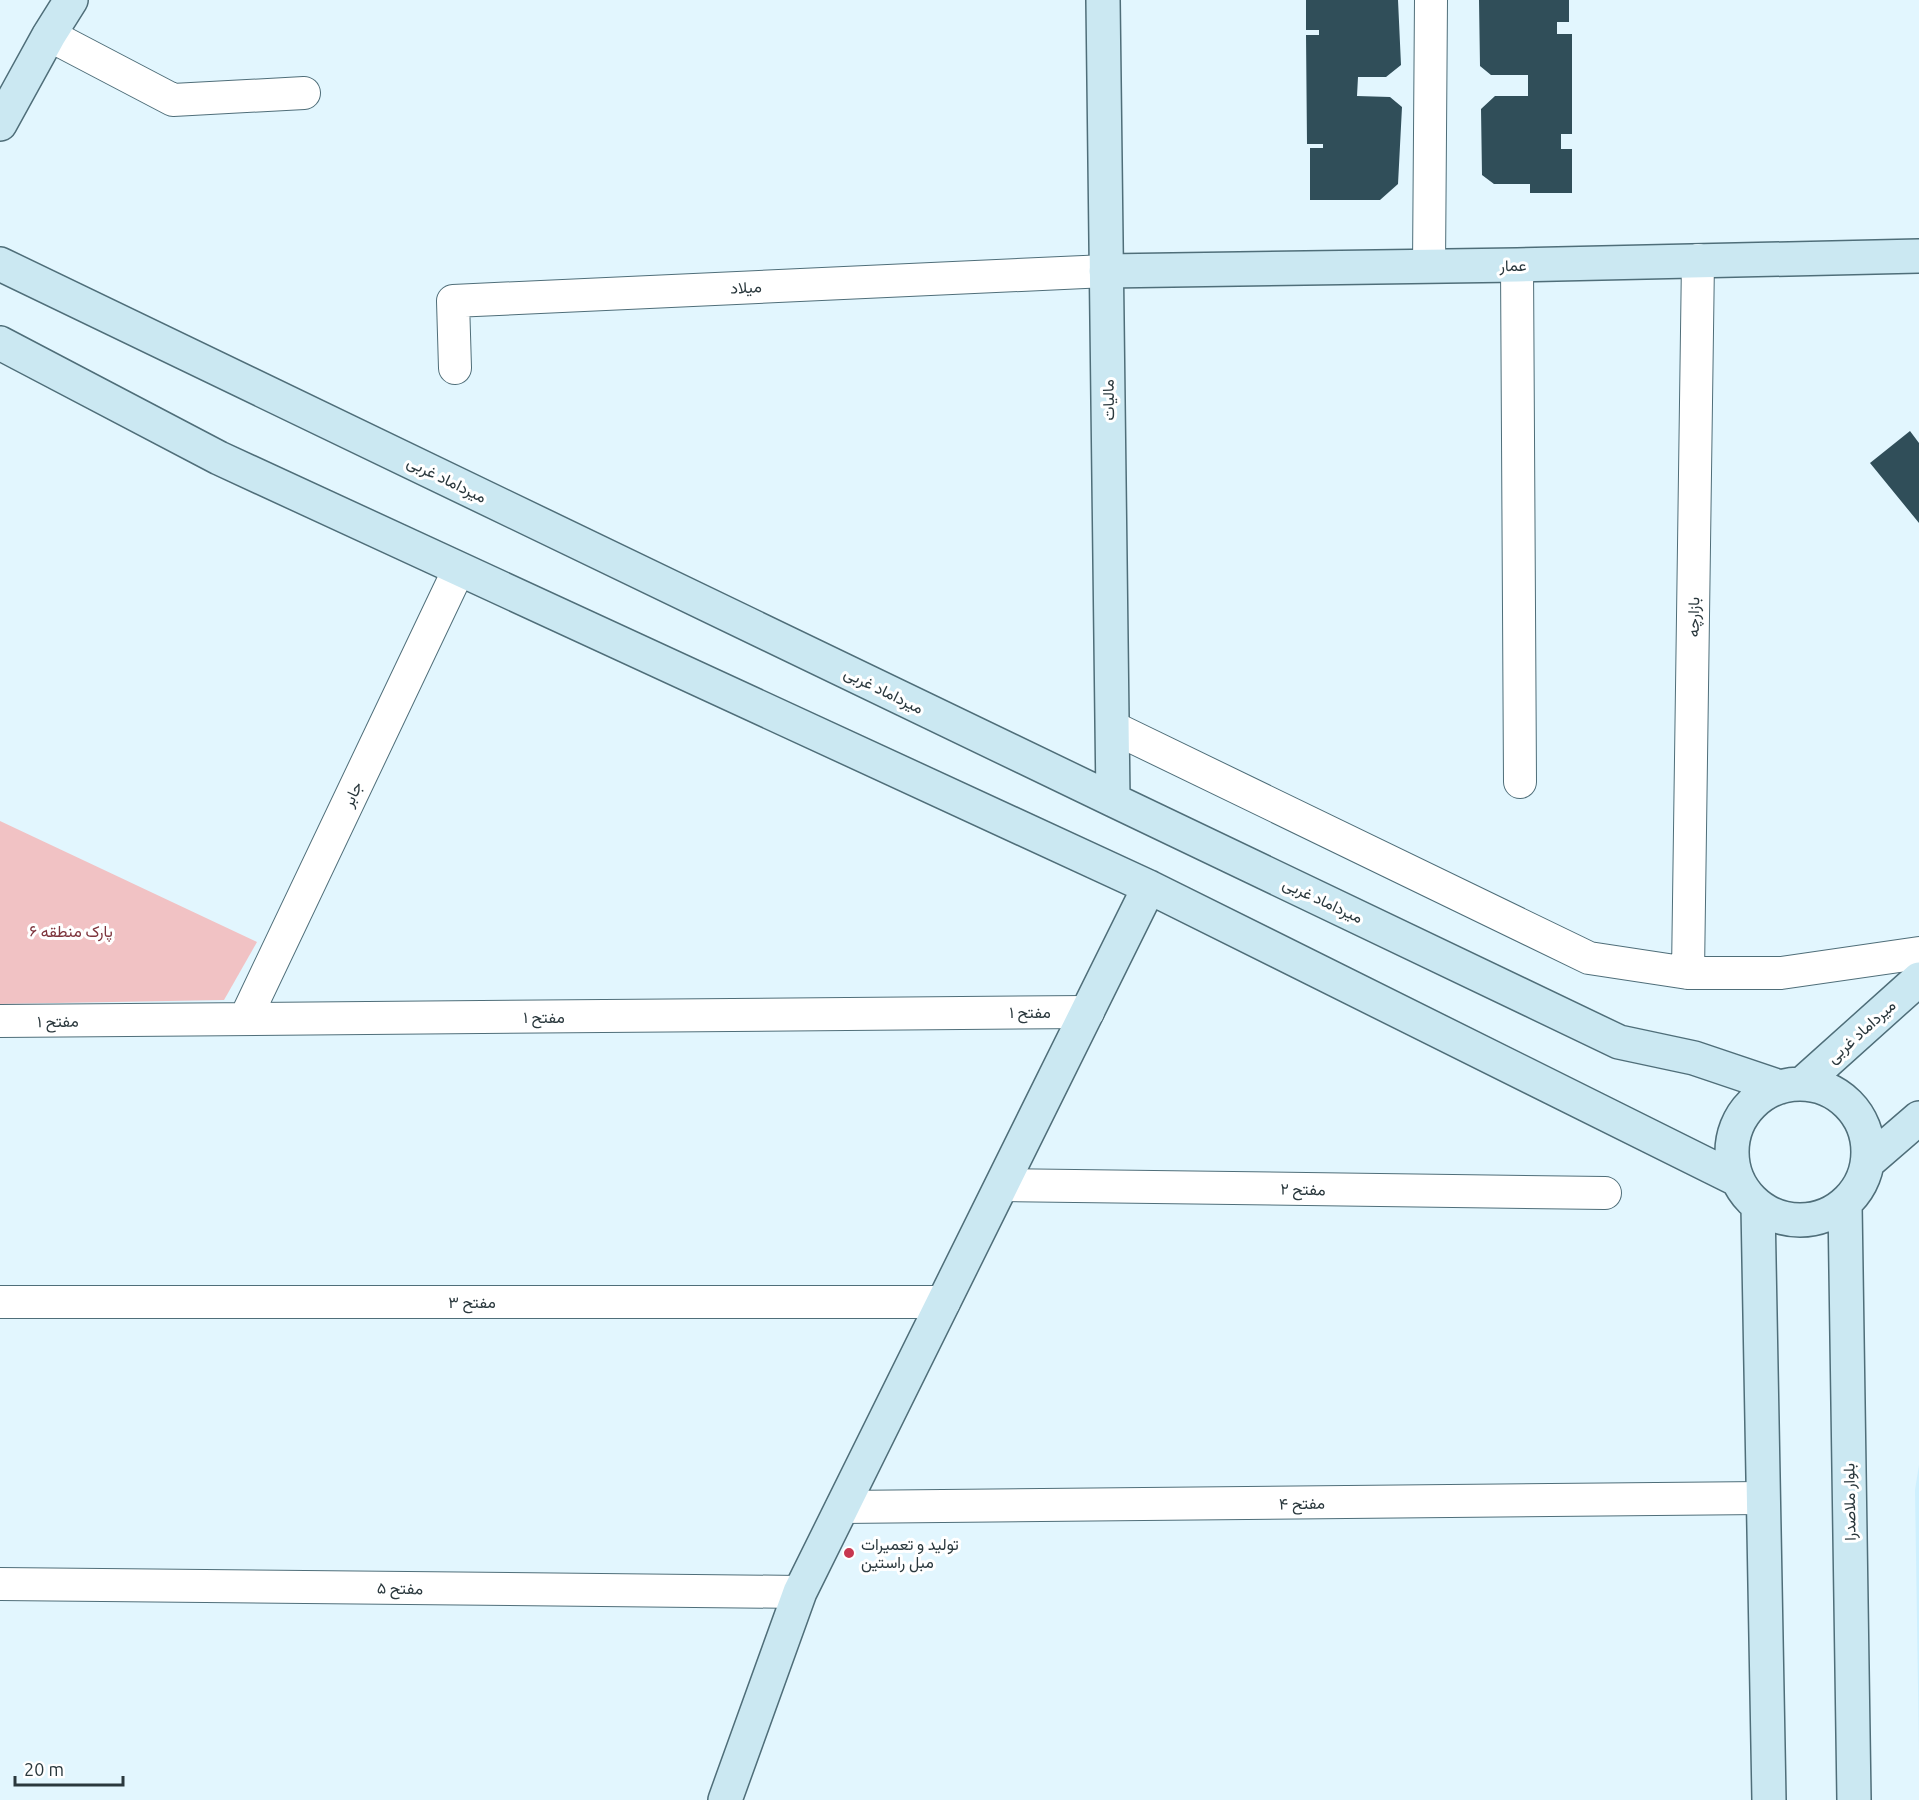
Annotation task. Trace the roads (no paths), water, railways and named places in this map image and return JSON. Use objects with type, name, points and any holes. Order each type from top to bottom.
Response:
[{"type":"street","points":[[0,123],[70,0]]},
{"type":"street","name":"مالیات","points":[[1103,0],[1113,800]]},
{"type":"street","points":[[1429,266],[1431,0]]},
{"type":"street","points":[[49,35],[173,100],[304,93]]},
{"type":"street","name":"عمار","points":[[1106,271],[1919,256]]},
{"type":"street","name":"بازارچه","points":[[1688,973],[1698,260]]},
{"type":"street","name":"میرداماد غربی","points":[[0,264],[1619,1042],[1694,1058],[1791,1086],[1919,978]]},
{"type":"street","points":[[1517,265],[1520,782]]},
{"type":"street","name":"میلاد","points":[[455,368],[453,301],[1106,271]]},
{"type":"street","points":[[0,343],[219,458],[1149,887],[1738,1180]]},
{"type":"street","name":"جابر","points":[[245,1019],[459,569]]},
{"type":"street","points":[[1112,727],[1589,958],[1688,973],[1781,973],[1919,953]]},
{"type":"street","points":[[725,1800],[800,1592],[1149,887]]},
{"type":"street","name":"مفتح ۱","points":[[0,1021],[1088,1012]]},
{"type":"street","points":[[1791,1086],[1825,1089],[1845,1100],[1859,1118],[1868,1139],[1868,1162],[1864,1178],[1856,1192],[1845,1204],[1825,1216],[1802,1221],[1778,1217],[1758,1206],[1746,1194],[1738,1180],[1732,1145],[1737,1126],[1747,1109],[1762,1096],[1791,1086]]},
{"type":"street","points":[[1868,1162],[1919,1118]]},
{"type":"street","name":"مفتح ۲","points":[[1002,1185],[1605,1193]]},
{"type":"street","name":"بلوار ملاصدرا","points":[[1845,1204],[1854,1800]]},
{"type":"street","points":[[1758,1206],[1769,1800]]},
{"type":"street","name":"مفتح ۳","points":[[0,1302],[944,1302]]},
{"type":"street","name":"مفتح ۴","points":[[842,1507],[1762,1498]]},
{"type":"street","name":"مفتح ۵","points":[[0,1584],[800,1592]]},
{"type":"place","name":"تولید و تعمیرات مبل راستین","points":[[849,1553]]},
{"type":"park label","name":"پارک منطقه ۶","points":[[71,931]]}]
